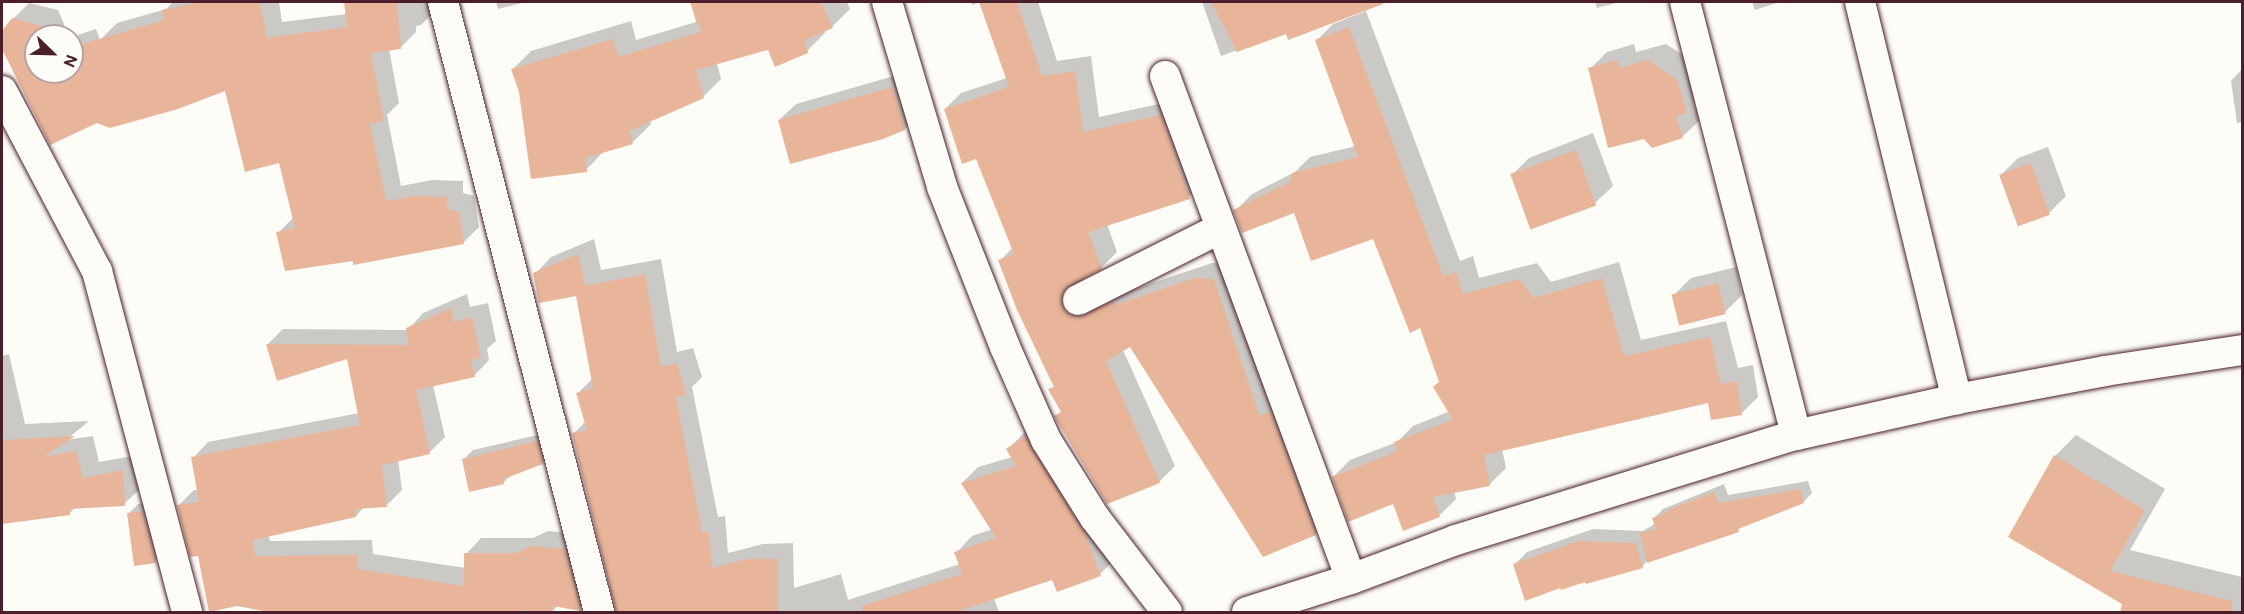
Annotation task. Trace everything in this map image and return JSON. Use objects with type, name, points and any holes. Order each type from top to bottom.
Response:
[{"type":"street","points":[[443,2],[599,612]]},
{"type":"street","points":[[887,2],[942,187],[1005,347],[1046,440],[1095,518],[1167,612]]},
{"type":"street","points":[[1685,2],[1796,435]]},
{"type":"street","points":[[1860,2],[1957,399]]},
{"type":"street","points":[[1165,76],[1351,579]]},
{"type":"street","points":[[2,91],[97,271],[187,612]]},
{"type":"street","points":[[1078,300],[1221,228]]},
{"type":"street","points":[[1247,612],[1351,579],[1456,540],[1796,435],[1957,399],[2105,371],[2242,350]]},
{"type":"building","points":[[201,2],[260,2],[267,38],[347,27],[344,2],[397,2],[401,49],[371,53],[384,121],[370,124],[386,201],[415,196],[447,197],[447,209],[459,212],[464,244],[353,265],[353,261],[285,271],[276,232],[295,228],[279,163],[245,172],[225,91],[178,109],[110,128],[97,123],[50,145],[2,49],[2,31],[12,18],[34,24],[24,24],[24,84],[84,84],[84,43],[164,20],[162,10]]},
{"type":"building","points":[[690,2],[821,2],[833,28],[805,40],[808,53],[775,67],[768,50],[696,70],[704,98],[629,131],[633,144],[585,158],[587,172],[531,179],[519,92],[511,69],[613,39],[618,57],[701,32]]},
{"type":"building","points":[[979,2],[1017,2],[1042,76],[1075,71],[1083,132],[1161,115],[1190,199],[1088,232],[1102,269],[1064,290],[1061,300],[1063,308],[1069,315],[1078,317],[1114,301],[1115,305],[1195,278],[1214,279],[1259,415],[1271,412],[1316,535],[1263,557],[1130,347],[1106,361],[1160,483],[1107,504],[1054,416],[1061,412],[1048,389],[1054,387],[1017,310],[998,260],[1014,254],[976,159],[962,164],[944,109],[1009,87]]},
{"type":"building","points":[[1211,2],[1382,2],[1383,4],[1288,40],[1286,34],[1237,52]]},
{"type":"building","points":[[1349,27],[1443,276],[1456,272],[1463,294],[1519,279],[1534,298],[1602,278],[1624,356],[1710,337],[1721,384],[1737,381],[1742,415],[1711,420],[1708,403],[1484,455],[1490,486],[1433,497],[1440,517],[1403,531],[1393,504],[1348,522],[1332,477],[1398,451],[1394,442],[1453,420],[1433,387],[1439,382],[1420,328],[1410,333],[1373,239],[1311,261],[1294,213],[1242,233],[1233,210],[1290,182],[1292,173],[1358,157],[1315,40]]},
{"type":"building","points":[[1617,60],[1619,68],[1648,60],[1677,80],[1687,113],[1676,116],[1683,138],[1652,148],[1644,139],[1608,148],[1588,68]]},
{"type":"building","points":[[892,87],[905,130],[883,139],[790,164],[778,120]]},
{"type":"building","points":[[1576,150],[1596,205],[1530,229],[1510,174]]},
{"type":"building","points":[[2031,163],[2050,215],[2018,226],[1999,175]]},
{"type":"building","points":[[578,254],[585,286],[645,274],[661,367],[677,363],[686,395],[676,398],[702,532],[709,532],[712,568],[746,559],[778,559],[778,612],[616,612],[572,433],[587,430],[576,393],[593,388],[576,296],[539,303],[533,273]]},
{"type":"building","points":[[1718,283],[1726,314],[1679,326],[1671,295]]},
{"type":"building","points":[[451,308],[454,322],[472,317],[481,358],[471,360],[475,377],[416,390],[430,454],[382,465],[387,507],[356,509],[356,517],[253,540],[255,556],[357,555],[358,569],[464,586],[464,553],[516,553],[532,546],[565,549],[581,611],[553,606],[553,612],[521,610],[521,612],[269,612],[237,606],[209,612],[198,556],[190,557],[177,505],[199,502],[191,457],[360,425],[347,359],[277,381],[266,344],[409,345],[406,328]]},
{"type":"building","points":[[75,436],[43,457],[76,451],[83,478],[123,470],[125,506],[69,509],[70,515],[2,524],[2,440]]},
{"type":"building","points":[[1025,436],[1084,532],[1101,576],[1057,592],[1052,580],[956,612],[863,612],[862,606],[962,574],[954,552],[996,538],[961,483],[1016,466],[1006,449]]},
{"type":"building","points":[[537,441],[543,464],[503,479],[504,484],[469,492],[462,459]]},
{"type":"building","points":[[2054,455],[2145,510],[2110,571],[2232,601],[2231,612],[2120,612],[2122,604],[2008,537]]},
{"type":"building","points":[[1800,489],[1804,503],[1738,529],[1739,532],[1647,563],[1640,533],[1656,529],[1652,518],[1668,510],[1714,492],[1719,503]]},
{"type":"building","points":[[142,511],[156,563],[134,566],[127,513]]},
{"type":"building","points":[[1579,541],[1636,543],[1643,568],[1586,584],[1585,582],[1561,590],[1560,588],[1525,601],[1513,564]]}]
